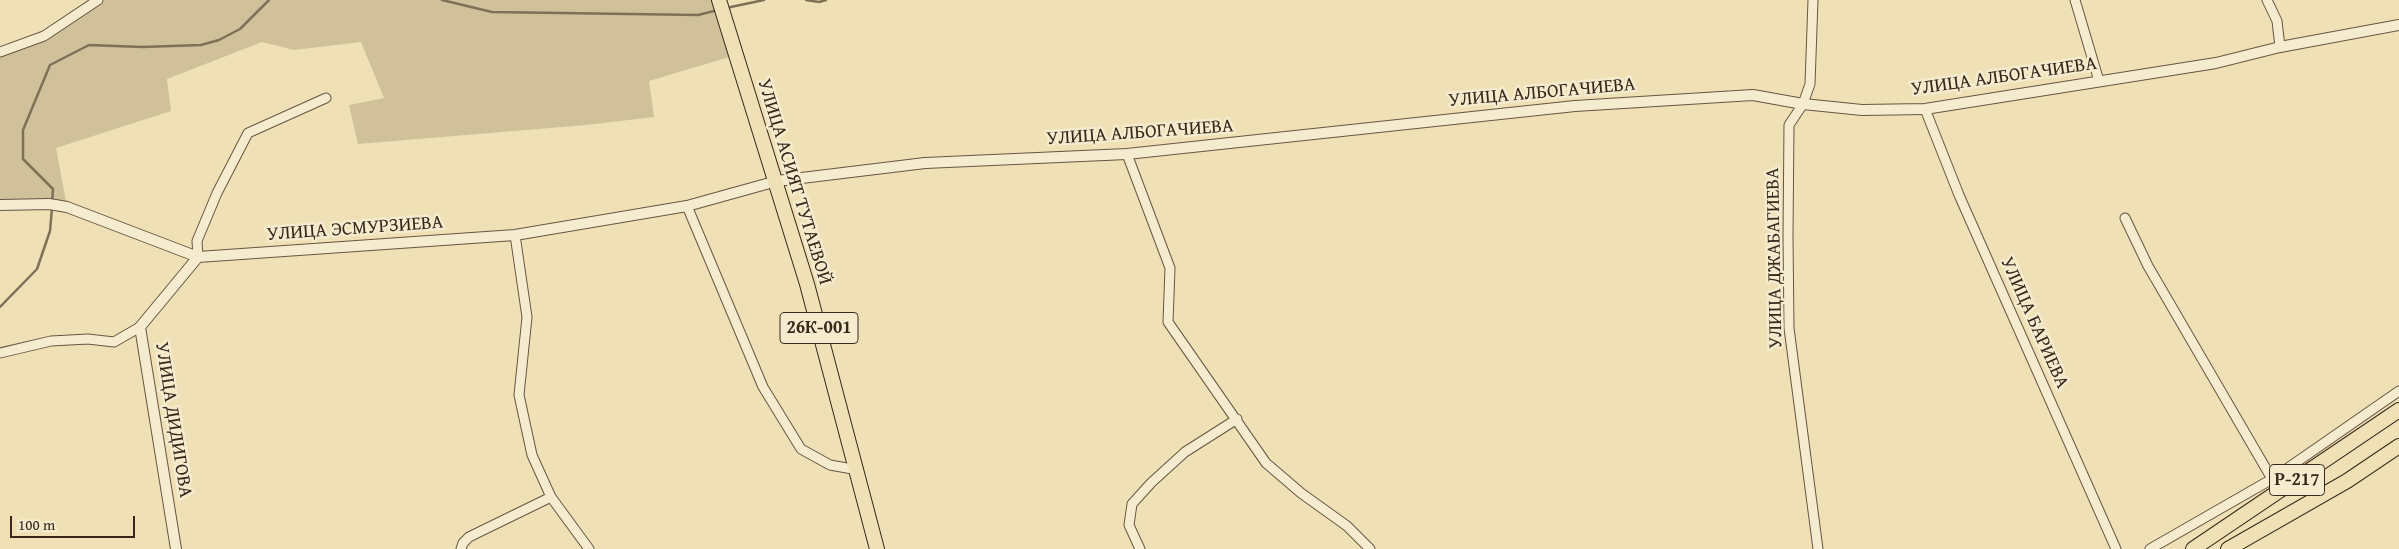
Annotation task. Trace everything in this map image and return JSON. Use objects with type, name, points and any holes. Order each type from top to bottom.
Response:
[{"type":"main road","name":"УЛИЦА АСИЯТ ТУТАЕВОЙ","points":[[719,0],[776,181],[858,470],[877,549]]},
{"type":"main road","name":"Р-217","points":[[2193,549],[2279,493],[2399,410]]},
{"type":"main road","name":"Р-217","points":[[2228,549],[2347,481],[2399,446]]},
{"type":"street","points":[[0,52],[44,36],[98,0]]},
{"type":"street","name":"УЛИЦА ДЖАБАГИЕВА","points":[[1813,0],[1810,84],[1803,104],[1789,125],[1789,328],[1818,549]]},
{"type":"street","points":[[2076,0],[2099,81]]},
{"type":"street","points":[[2266,0],[2277,21],[2280,47]]},
{"type":"street","name":"УЛИЦА АЛБОГАЧИЕВА","points":[[687,206],[776,181],[925,162],[1126,154],[1575,106],[1753,95],[1803,104],[1862,110],[1925,109],[2216,63],[2280,47],[2399,25]]},
{"type":"street","points":[[0,205],[49,204],[67,207],[198,257],[197,241],[217,193],[248,133],[326,98]]},
{"type":"street","name":"УЛИЦА БАРИЕВА","points":[[1925,109],[1959,195],[2116,549]]},
{"type":"street","points":[[1126,154],[1170,268],[1168,322],[1266,463],[1300,493],[1347,526],[1370,549]]},
{"type":"street","points":[[687,206],[762,387],[801,449],[830,465],[858,470]]},
{"type":"street","name":"УЛИЦА ЭСМУРЗИЕВА","points":[[198,257],[515,236],[687,206]]},
{"type":"street","points":[[2125,218],[2148,266],[2272,479]]},
{"type":"street","points":[[515,236],[527,317],[519,395],[532,455],[551,497],[589,549]]},
{"type":"street","name":"УЛИЦА ДИДИГОВА","points":[[176,549],[140,327],[198,257]]},
{"type":"street","points":[[0,353],[51,341],[88,339],[114,342],[140,327]]},
{"type":"street","points":[[2150,549],[2272,479],[2399,391]]},
{"type":"street","points":[[1140,549],[1129,526],[1132,504],[1151,482],[1185,452],[1237,419]]},
{"type":"street","points":[[462,549],[463,543],[469,537],[551,497]]},
{"type":"shaded area","points":[[98,0],[719,0],[736,55],[649,81],[654,117],[586,125],[358,144],[349,105],[384,98],[361,42],[294,50],[262,42],[167,79],[171,111],[56,148],[67,207],[0,205],[0,52],[44,36]]},
{"type":"waterway","points":[[52,203],[53,189],[23,159],[23,130],[50,65],[89,45],[142,47],[201,45],[219,40],[240,29],[269,0]]},
{"type":"waterway","points":[[442,0],[492,12],[698,15],[718,10]]},
{"type":"waterway","points":[[726,8],[764,0]]},
{"type":"waterway","points":[[806,0],[819,2],[826,0]]},
{"type":"waterway","points":[[0,307],[37,269],[50,231],[52,208]]}]
